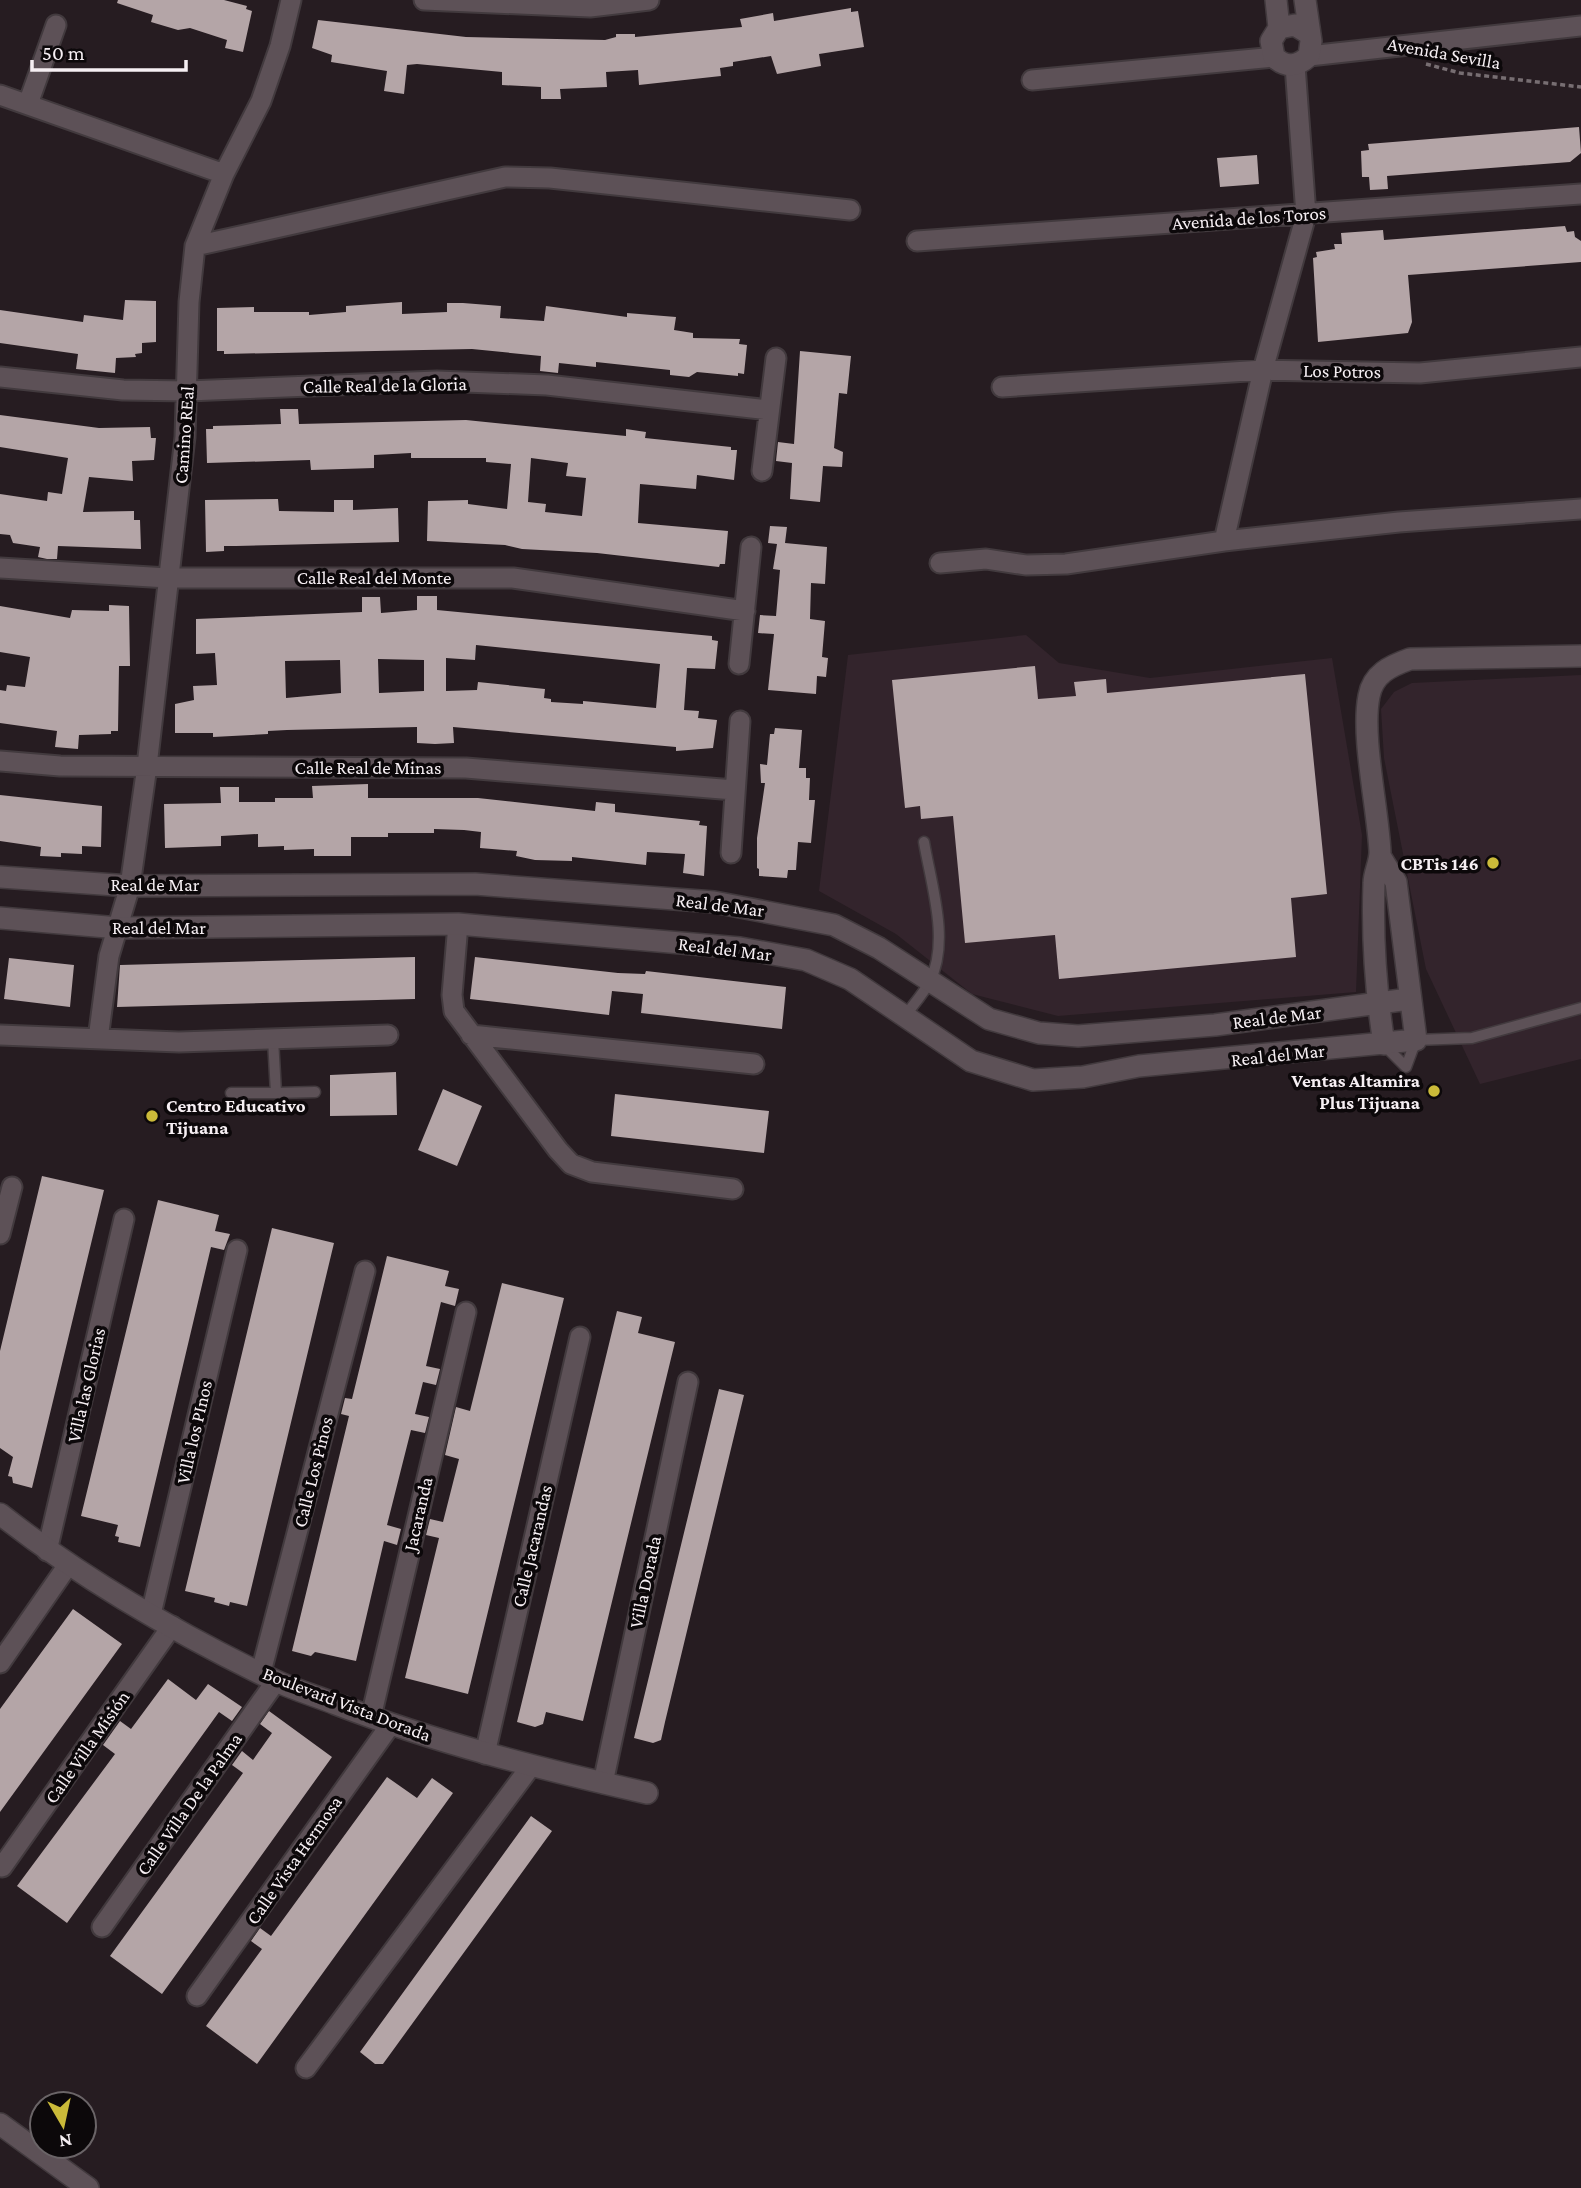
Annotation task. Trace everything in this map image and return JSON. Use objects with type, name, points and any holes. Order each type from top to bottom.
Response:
[{"type":"street","name":"Camino REal","points":[[98,1040],[108,956],[130,886],[147,766],[167,578],[176,525],[188,391],[189,302],[195,246],[224,174],[261,101],[280,46],[290,0]]},
{"type":"street","points":[[424,0],[590,7],[649,0]]},
{"type":"street","points":[[1274,57],[1271,41],[1279,28],[1276,0]]},
{"type":"street","points":[[1224,541],[1263,370],[1306,215],[1302,61],[1311,41],[1305,0]]},
{"type":"street","points":[[28,104],[56,25]]},
{"type":"street","points":[[1279,28],[1295,25],[1308,33]]},
{"type":"street","points":[[1032,80],[1274,57],[1287,65],[1581,26]]},
{"type":"street","points":[[0,95],[224,174]]},
{"type":"street","points":[[195,246],[505,177],[550,178],[850,210]]},
{"type":"street","name":"Avenida de los Toros","points":[[917,241],[1581,194]]},
{"type":"street","name":"Los Potros","points":[[1002,387],[1263,370],[1420,373],[1581,357]]},
{"type":"street","points":[[762,471],[776,358]]},
{"type":"street","name":"Calle Real de la Gloria","points":[[0,377],[123,390],[188,391],[437,381],[547,386],[769,410]]},
{"type":"street","points":[[940,563],[986,559],[1026,565],[1066,564],[1224,541],[1399,522],[1581,509]]},
{"type":"street","points":[[739,664],[751,547]]},
{"type":"street","name":"Calle Real del Monte","points":[[0,568],[167,578],[513,578],[745,611]]},
{"type":"street","points":[[1384,1044],[1378,1003],[1373,880],[1380,856],[1368,726],[1368,698],[1379,674],[1393,664],[1432,657],[1581,656]]},
{"type":"street","points":[[730,853],[740,721]]},
{"type":"street","name":"Calle Real de Minas","points":[[0,761],[147,766],[466,768],[734,790]]},
{"type":"street","points":[[1380,856],[1395,882],[1416,1040]]},
{"type":"street","name":"Real de Mar","points":[[0,877],[130,886],[475,884],[714,902],[834,925],[879,948],[989,1019],[1039,1032],[1078,1037],[1215,1025],[1409,999]]},
{"type":"street","name":"Real del Mar","points":[[0,918],[119,928],[458,923],[740,948],[806,960],[850,979],[971,1061],[1033,1080],[1083,1077],[1139,1066],[1416,1040]]},
{"type":"street","points":[[458,923],[452,1002],[471,1035],[571,1164],[592,1172],[733,1189]]},
{"type":"street","points":[[0,1035],[98,1040],[388,1035]]},
{"type":"street","points":[[471,1035],[754,1064]]},
{"type":"street","points":[[0,1234],[12,1186]]},
{"type":"street","name":"Villa las Glorias","points":[[47,1551],[124,1219]]},
{"type":"street","name":"Villa los PInos","points":[[151,1614],[237,1251]]},
{"type":"street","name":"Calle Los Pinos","points":[[269,1677],[365,1271]]},
{"type":"street","name":"Jacaranda","points":[[370,1717],[466,1312]]},
{"type":"street","name":"Calle Jacarandas","points":[[485,1754],[580,1337]]},
{"type":"street","name":"Villa Dorada","points":[[603,1783],[688,1382]]},
{"type":"street","name":"Boulevard Vista Dorada","points":[[0,1514],[68,1565],[172,1626],[269,1677],[370,1717],[485,1754],[647,1793]]},
{"type":"street","points":[[0,1663],[68,1565]]},
{"type":"street","name":"Calle Villa Misión","points":[[2,1867],[172,1626]]},
{"type":"street","name":"Calle Villa De la Palma","points":[[102,1927],[269,1677]]},
{"type":"street","name":"Calle Vista Hermosa","points":[[197,1996],[391,1724]]},
{"type":"street","points":[[306,2068],[531,1766]]},
{"type":"street","points":[[0,2124],[88,2188]]},
{"type":"lane","points":[[905,1016],[930,982],[937,962],[939,936],[924,842]]},
{"type":"lane","points":[[1416,1040],[1472,1038],[1581,1008]]},
{"type":"lane","points":[[274,1039],[276,1093]]},
{"type":"lane","points":[[231,1093],[315,1092]]},
{"type":"path","name":"Avenida Sevilla","points":[[1414,61],[1460,73],[1581,87]]},
{"type":"shaded area","points":[[1026,635],[1059,663],[1150,678],[1332,658],[1362,835],[1356,992],[1058,1016],[972,994],[896,934],[819,891],[848,655]]},
{"type":"shaded area","name":"CBTis 146","points":[[1581,675],[1581,1059],[1480,1084],[1426,969],[1384,758],[1381,709],[1394,692],[1412,683]]},
{"type":"building","points":[[118,0],[224,0],[247,6],[246,9],[252,11],[243,52],[225,48],[227,40],[190,28],[178,30],[151,22],[153,15],[117,3]]},
{"type":"building","points":[[851,8],[851,12],[858,11],[864,47],[819,54],[821,66],[777,74],[771,56],[733,62],[733,66],[720,68],[721,76],[639,85],[638,70],[606,72],[607,87],[560,89],[561,99],[541,99],[541,87],[502,85],[502,72],[417,64],[407,65],[404,94],[384,91],[387,71],[331,62],[332,55],[312,48],[318,20],[466,37],[605,40],[616,37],[616,34],[635,34],[635,37],[742,27],[740,19],[773,13],[774,21]]},
{"type":"building","points":[[1579,127],[1581,153],[1570,162],[1387,176],[1388,189],[1370,190],[1369,177],[1362,177],[1361,151],[1369,150],[1368,144]]},
{"type":"building","points":[[1257,155],[1259,184],[1220,187],[1217,158]]},
{"type":"building","points":[[1565,226],[1567,232],[1574,231],[1575,237],[1581,241],[1581,262],[1408,275],[1412,322],[1408,333],[1318,342],[1313,258],[1317,257],[1316,252],[1335,249],[1334,244],[1342,244],[1341,233],[1383,230],[1384,240]]},
{"type":"building","points":[[125,300],[156,301],[156,342],[142,343],[142,353],[135,354],[136,357],[116,358],[115,373],[76,369],[78,354],[0,343],[0,310],[83,322],[84,315],[123,320]]},
{"type":"building","points":[[402,302],[402,314],[447,312],[447,303],[463,303],[501,306],[500,318],[544,321],[546,306],[627,317],[627,313],[676,317],[674,330],[693,333],[693,338],[740,339],[739,344],[747,345],[744,374],[738,373],[738,376],[697,372],[689,377],[670,375],[670,370],[596,362],[596,367],[559,363],[558,373],[540,371],[541,356],[472,349],[224,354],[224,351],[217,351],[217,308],[254,307],[254,312],[309,312],[309,315],[346,312],[346,306]]},
{"type":"building","points":[[800,351],[851,356],[847,394],[839,393],[834,448],[843,452],[842,467],[823,466],[820,502],[790,499],[792,463],[776,461],[778,442],[794,444]]},
{"type":"building","points":[[280,409],[298,409],[299,424],[466,420],[626,436],[626,429],[646,432],[645,438],[731,447],[731,450],[737,450],[734,480],[697,475],[696,489],[640,484],[638,523],[728,531],[725,564],[720,564],[719,567],[597,553],[427,541],[428,501],[468,500],[468,504],[507,509],[511,464],[486,462],[486,458],[411,458],[411,453],[374,455],[374,468],[311,470],[310,460],[207,463],[206,429],[213,429],[213,426],[281,424]],"holes":[[[531,458],[568,463],[566,476],[586,478],[582,516],[545,512],[546,504],[528,502]]]},
{"type":"building","points":[[0,415],[99,428],[150,427],[151,438],[156,438],[154,460],[132,461],[133,481],[89,477],[83,512],[134,511],[134,520],[140,520],[141,549],[58,546],[57,559],[47,559],[38,557],[40,547],[13,543],[10,535],[0,534],[0,494],[47,501],[48,492],[62,494],[68,458],[0,447]]},
{"type":"building","points":[[278,499],[279,511],[334,512],[334,500],[353,500],[353,510],[398,508],[399,542],[224,546],[224,551],[206,552],[205,500]]},
{"type":"building","points":[[770,526],[787,527],[785,543],[827,547],[825,584],[811,583],[810,619],[825,621],[822,657],[828,658],[826,677],[817,676],[816,694],[768,690],[774,634],[758,633],[760,615],[776,616],[780,570],[773,569],[777,544],[768,543]]},
{"type":"building","points":[[417,596],[437,596],[437,610],[712,636],[712,640],[718,641],[715,669],[687,668],[684,710],[699,711],[698,718],[717,720],[713,748],[676,751],[676,747],[453,727],[454,743],[435,744],[417,743],[417,727],[287,730],[268,731],[268,734],[213,737],[213,733],[175,733],[175,704],[194,700],[193,686],[217,685],[215,653],[196,654],[196,619],[362,612],[362,597],[380,597],[381,613],[417,610]],"holes":[[[476,645],[660,664],[656,708],[583,701],[583,704],[551,702],[551,699],[544,698],[545,689],[478,682],[477,690],[446,691],[446,658],[475,660]],[[378,659],[424,660],[424,691],[379,693]],[[340,660],[341,693],[286,698],[285,661]]]},
{"type":"building","points":[[109,605],[129,606],[130,666],[119,666],[118,731],[111,731],[111,734],[79,735],[78,749],[55,747],[57,731],[0,723],[0,690],[6,691],[7,685],[25,687],[30,657],[0,652],[0,606],[70,618],[72,610],[109,611]]},
{"type":"building","points":[[1035,666],[1038,699],[1076,696],[1074,682],[1106,679],[1107,693],[1305,674],[1327,894],[1291,898],[1296,957],[1059,979],[1055,935],[965,943],[953,816],[921,819],[920,806],[905,808],[892,680]]},
{"type":"building","points":[[775,728],[802,730],[799,768],[806,768],[806,778],[810,778],[809,800],[815,800],[811,843],[798,842],[796,870],[788,870],[787,878],[759,876],[757,868],[757,838],[765,783],[761,783],[760,764],[767,765],[770,734],[774,734]]},
{"type":"building","points":[[368,784],[368,798],[478,798],[595,811],[596,802],[615,804],[615,812],[700,821],[699,825],[707,826],[704,876],[683,873],[685,854],[647,852],[646,865],[572,857],[572,861],[535,860],[516,856],[517,851],[480,848],[481,832],[464,830],[434,829],[434,833],[388,833],[388,837],[351,837],[351,856],[314,856],[314,849],[258,847],[258,834],[221,836],[221,846],[165,848],[164,804],[221,803],[220,787],[239,787],[239,802],[275,802],[275,798],[313,798],[312,786]]},
{"type":"building","points":[[0,795],[102,806],[101,847],[82,846],[82,854],[40,856],[41,847],[0,841]]},
{"type":"building","points":[[415,957],[415,999],[117,1007],[120,965]]},
{"type":"building","points":[[475,957],[618,973],[645,974],[646,971],[786,987],[782,1029],[641,1013],[643,994],[612,991],[609,1015],[470,999]]},
{"type":"building","points":[[9,958],[74,965],[70,1007],[4,999]]},
{"type":"building","points":[[396,1072],[397,1115],[330,1116],[330,1075]]},
{"type":"building","points":[[443,1089],[482,1106],[457,1166],[418,1150]]},
{"type":"building","points":[[615,1094],[769,1111],[764,1153],[611,1136]]},
{"type":"building","points":[[42,1176],[104,1190],[32,1488],[13,1483],[12,1477],[8,1476],[13,1457],[0,1448],[0,1351]]},
{"type":"building","points":[[158,1200],[219,1215],[215,1231],[230,1234],[224,1250],[211,1247],[140,1547],[118,1542],[119,1537],[115,1536],[118,1525],[81,1516]]},
{"type":"building","points":[[272,1228],[334,1243],[247,1606],[230,1602],[229,1606],[214,1602],[215,1598],[185,1591]]},
{"type":"building","points":[[387,1256],[449,1271],[445,1286],[459,1289],[455,1306],[441,1302],[426,1366],[440,1369],[436,1385],[423,1382],[415,1414],[429,1417],[425,1433],[411,1430],[387,1525],[401,1529],[397,1545],[384,1541],[356,1661],[315,1652],[311,1656],[292,1651],[349,1416],[341,1414],[345,1398],[352,1399]]},
{"type":"building","points":[[502,1283],[564,1298],[468,1694],[405,1678],[439,1538],[426,1535],[430,1519],[443,1522],[459,1459],[445,1455],[456,1407],[470,1411]]},
{"type":"building","points":[[617,1311],[642,1317],[638,1333],[675,1342],[583,1721],[546,1712],[543,1724],[535,1727],[517,1722]]},
{"type":"building","points":[[719,1389],[744,1395],[661,1740],[653,1743],[634,1738]]},
{"type":"building","points":[[73,1609],[122,1644],[0,1812],[0,1709]]},
{"type":"building","points":[[168,1679],[196,1700],[208,1684],[242,1707],[232,1721],[219,1712],[67,1923],[17,1886],[115,1754],[103,1745],[120,1721],[131,1729]]},
{"type":"building","points":[[269,1711],[332,1757],[162,1994],[110,1956],[243,1773],[232,1765],[242,1751],[253,1760],[272,1733],[260,1724]]},
{"type":"building","points":[[387,1777],[417,1798],[432,1778],[453,1793],[257,2064],[206,2026],[262,1949],[251,1941],[260,1928],[271,1936]]},
{"type":"building","points":[[531,1816],[552,1831],[383,2064],[375,2064],[360,2052]]},
{"type":"place","name":"CBTis 146","points":[[1493,863]]},
{"type":"place","name":"Ventas Altamira Plus Tijuana","points":[[1434,1091]]},
{"type":"place","name":"Centro Educativo Tijuana","points":[[152,1116]]}]
